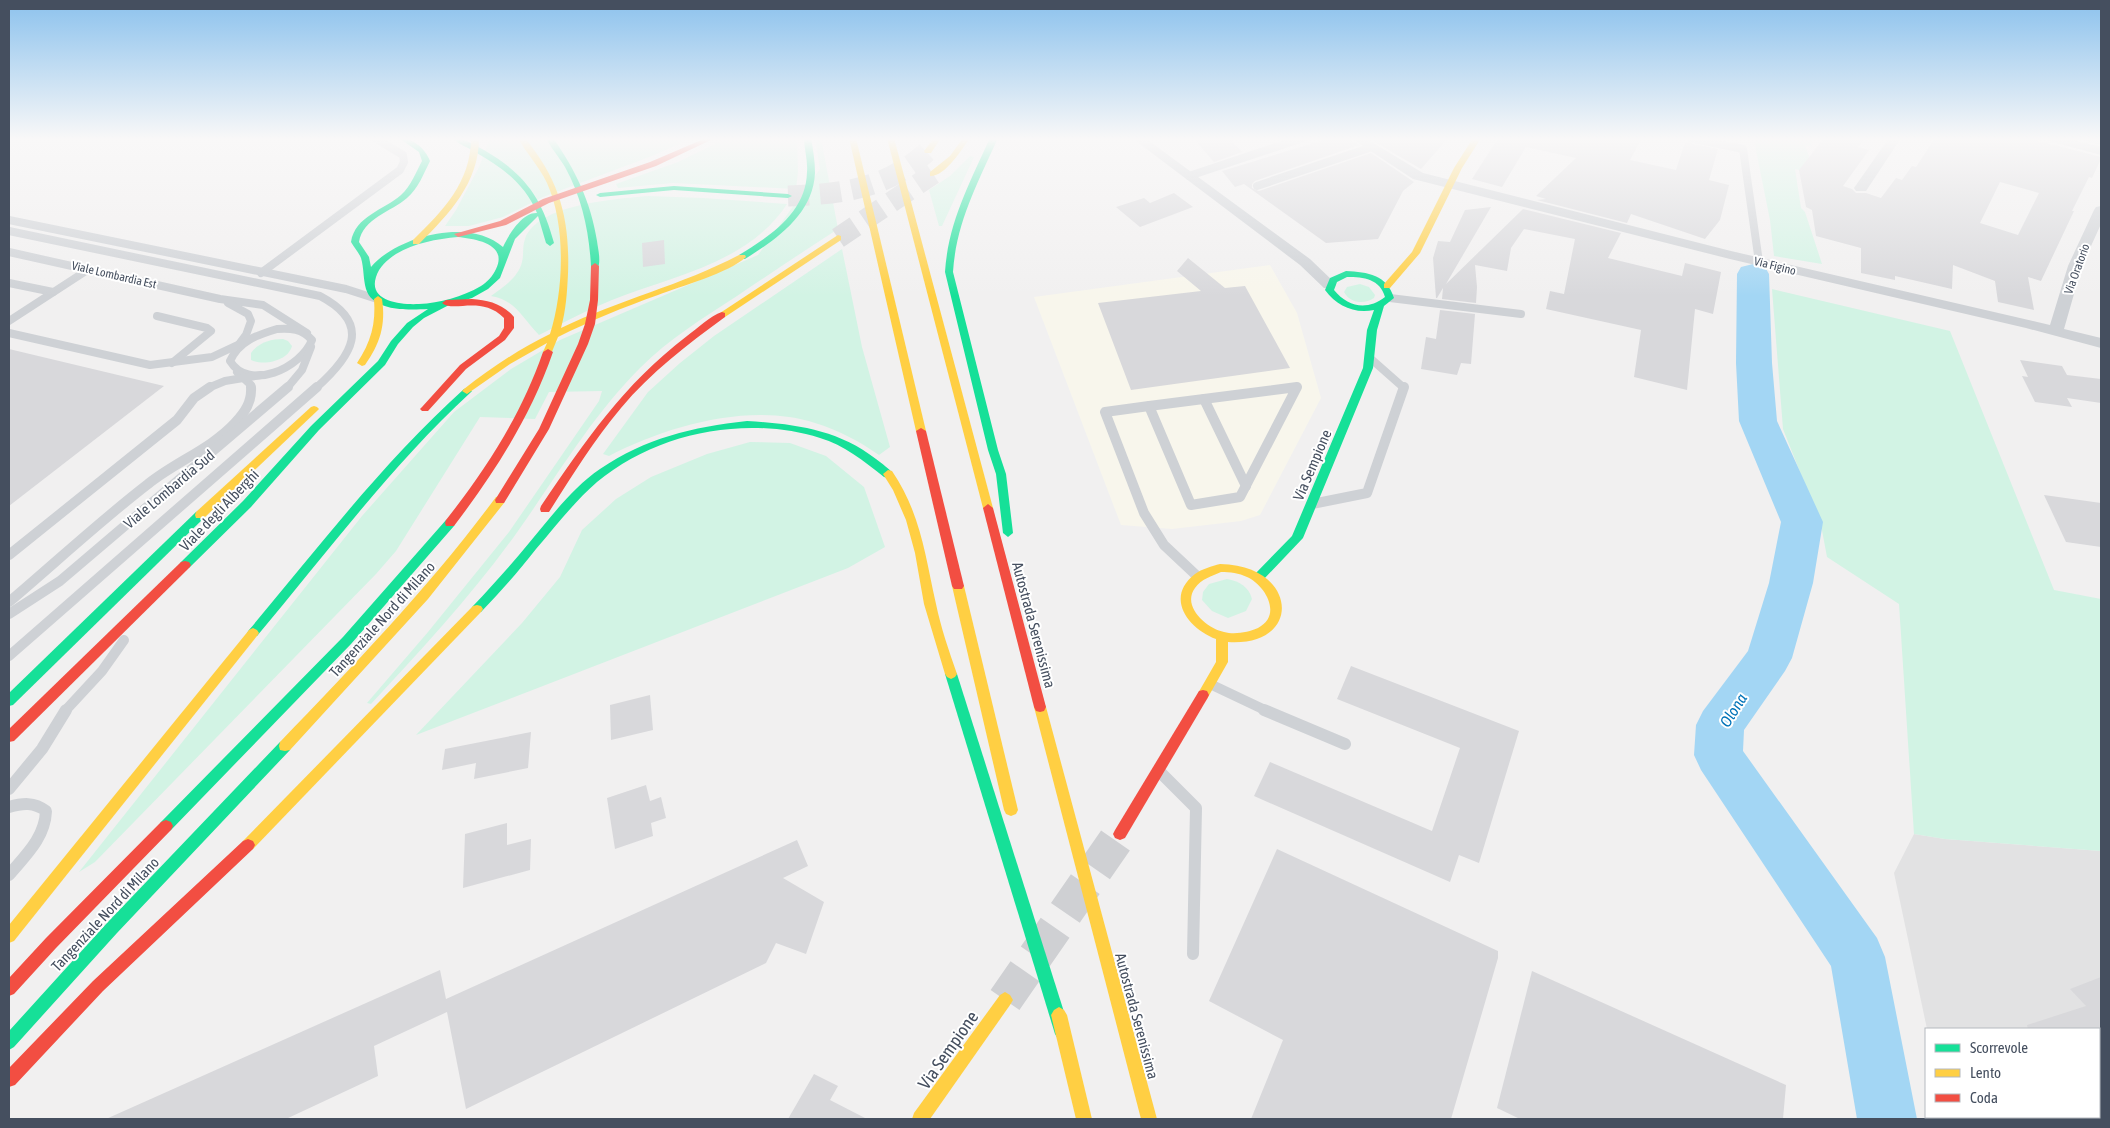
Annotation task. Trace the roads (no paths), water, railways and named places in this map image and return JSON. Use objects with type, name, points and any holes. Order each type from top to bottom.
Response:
[{"type":"main road","points":[[370,235],[373,228],[391,207],[409,191]]},
{"type":"main road","points":[[369,278],[381,261],[397,250],[416,242],[442,217],[458,191]]},
{"type":"main road","points":[[530,191],[536,199],[545,221],[550,251]]},
{"type":"main road","name":"Tangenziale Nord di Milano","points":[[9,989],[377,608],[471,496],[520,419],[542,371],[552,343],[563,298],[566,247],[560,208],[554,191]]},
{"type":"main road","points":[[384,243],[416,242],[503,224],[546,202],[579,191]]},
{"type":"main road","name":"Tangenziale Nord di Milano","points":[[9,1042],[106,934],[407,616],[493,510],[537,442],[563,391],[589,328],[595,293],[596,254],[587,208],[580,191]]},
{"type":"main road","points":[[543,210],[582,191]]},
{"type":"main road","points":[[598,191],[603,203]]},
{"type":"main road","points":[[543,210],[587,197],[638,191]]},
{"type":"main road","points":[[702,191],[788,196]]},
{"type":"main road","points":[[9,936],[299,576],[420,434],[443,411],[490,374],[538,344],[571,327],[732,263],[778,232],[800,208],[808,191]]},
{"type":"main road","points":[[864,191],[1014,822]]},
{"type":"main road","name":"Autostrada Serenissima","points":[[904,191],[1149,1119]]},
{"type":"main road","points":[[970,191],[957,220],[949,255],[949,272],[993,450],[1001,474],[1022,638]]},
{"type":"main road","points":[[1343,304],[1361,309],[1380,306],[1386,303],[1388,292],[1416,253],[1447,191]]},
{"type":"main road","points":[[854,200],[886,282]]},
{"type":"main road","points":[[391,207],[365,223],[354,237],[365,258],[372,292],[378,299],[394,306],[405,307],[476,302],[501,308],[509,317],[509,328],[496,344],[455,375],[417,418]]},
{"type":"main road","name":"Viale degli Alberghi","points":[[9,737],[247,504],[315,428],[382,363],[394,343],[410,325],[421,316],[484,286],[500,270],[506,247],[516,231],[543,210]]},
{"type":"main road","points":[[458,234],[477,236],[492,241],[498,246],[504,257]]},
{"type":"main road","points":[[536,520],[598,433],[630,393],[665,359],[714,321],[838,238]]},
{"type":"main road","points":[[595,293],[606,244]]},
{"type":"main road","points":[[1352,318],[1343,304],[1331,295],[1330,285],[1338,276],[1364,274],[1384,269],[1416,253]]},
{"type":"main road","points":[[1364,274],[1381,281],[1388,292]]},
{"type":"main road","points":[[356,369],[377,342],[381,320],[378,299]]},
{"type":"main road","name":"Via Sempione","points":[[1259,577],[1297,538],[1368,368],[1371,355],[1370,328],[1380,306]]},
{"type":"main road","points":[[542,371],[546,324]]},
{"type":"main road","points":[[1361,332],[1371,355]]},
{"type":"main road","name":"Viale degli Alberghi","points":[[9,701],[77,637],[248,467],[326,399]]},
{"type":"main road","points":[[9,1079],[70,1012],[254,839],[404,686],[519,563],[593,479],[621,460],[674,437],[711,428],[747,424],[780,425],[803,429],[854,449],[868,457],[892,480],[902,497],[913,524],[934,621],[1063,1034]]},
{"type":"main road","points":[[299,576],[400,440]]},
{"type":"main road","points":[[404,686],[458,624],[522,541]]},
{"type":"main road","points":[[1227,568],[1247,571],[1259,577],[1275,595],[1277,605],[1276,615],[1271,625],[1262,632],[1250,637],[1236,639],[1222,637],[1197,625],[1189,616],[1185,605],[1185,594],[1189,584],[1196,576],[1207,571],[1227,568]]},
{"type":"main road","points":[[1120,834],[1222,662],[1222,637]]},
{"type":"main road","points":[[1027,880],[1084,1119]]},
{"type":"main road","name":"Via Sempione","points":[[920,1119],[1005,1000]]},
{"type":"street","points":[[1209,191],[1305,262],[1330,285]]},
{"type":"street","name":"Via Figino","points":[[1473,191],[1759,262],[2101,343]]},
{"type":"street","name":"Via Oratorio","points":[[2056,331],[2075,266],[2101,210]]},
{"type":"street","points":[[1305,262],[1346,274]]},
{"type":"lane","points":[[261,273],[372,191]]},
{"type":"lane","points":[[1749,191],[1759,262]]},
{"type":"lane","points":[[9,220],[343,289],[378,299]]},
{"type":"lane","points":[[9,231],[320,296],[332,301],[347,313],[352,333],[348,352],[339,367],[9,656]]},
{"type":"lane","name":"Viale Lombardia Est","points":[[9,252],[220,299]]},
{"type":"lane","points":[[9,321],[89,269]]},
{"type":"lane","points":[[9,283],[53,292]]},
{"type":"lane","points":[[299,292],[343,289]]},
{"type":"lane","points":[[1388,292],[1521,314]]},
{"type":"lane","points":[[9,555],[177,420],[195,397],[215,384],[240,375],[261,375],[280,370],[297,362],[311,347],[312,340],[307,333],[275,311],[264,306],[220,299]]},
{"type":"lane","points":[[220,299],[248,314],[251,321],[243,343]]},
{"type":"lane","points":[[157,316],[207,328],[211,331],[171,363]]},
{"type":"lane","points":[[9,332],[144,364],[171,363],[212,357],[277,329],[299,330],[307,333]]},
{"type":"lane","name":"Viale Lombardia Sud","points":[[9,602],[149,483],[204,447],[244,414],[252,397],[251,385],[231,367],[230,361],[232,354],[243,343]]},
{"type":"lane","name":"Viale Lombardia Sud","points":[[9,614],[60,581],[283,393],[302,370],[311,347]]},
{"type":"lane","points":[[1312,504],[1367,492],[1404,387],[1371,355]]},
{"type":"lane","points":[[1149,406],[1191,505],[1240,498],[1297,387],[1149,406],[1106,412],[1144,513],[1164,545],[1196,576]]},
{"type":"lane","points":[[1204,399],[1246,486]]},
{"type":"lane","points":[[30,665],[248,467]]},
{"type":"lane","points":[[9,789],[42,749],[62,714],[102,671],[155,596]]},
{"type":"lane","points":[[1209,683],[1246,702],[1345,744]]},
{"type":"lane","points":[[1157,770],[1196,808],[1193,954]]},
{"type":"lane","points":[[9,807],[35,804],[46,811],[44,828],[9,875]]},
{"type":"waterway","name":"Olona","points":[[1753,274],[1754,363],[1758,421],[1802,522],[1791,583],[1769,658],[1720,725],[1718,755],[1857,957],[1887,1119]]},
{"type":"tunnel","points":[[788,196],[847,191]]},
{"type":"tunnel","points":[[838,238],[908,191]]},
{"type":"tunnel","points":[[1005,1000],[1120,834]]}]
